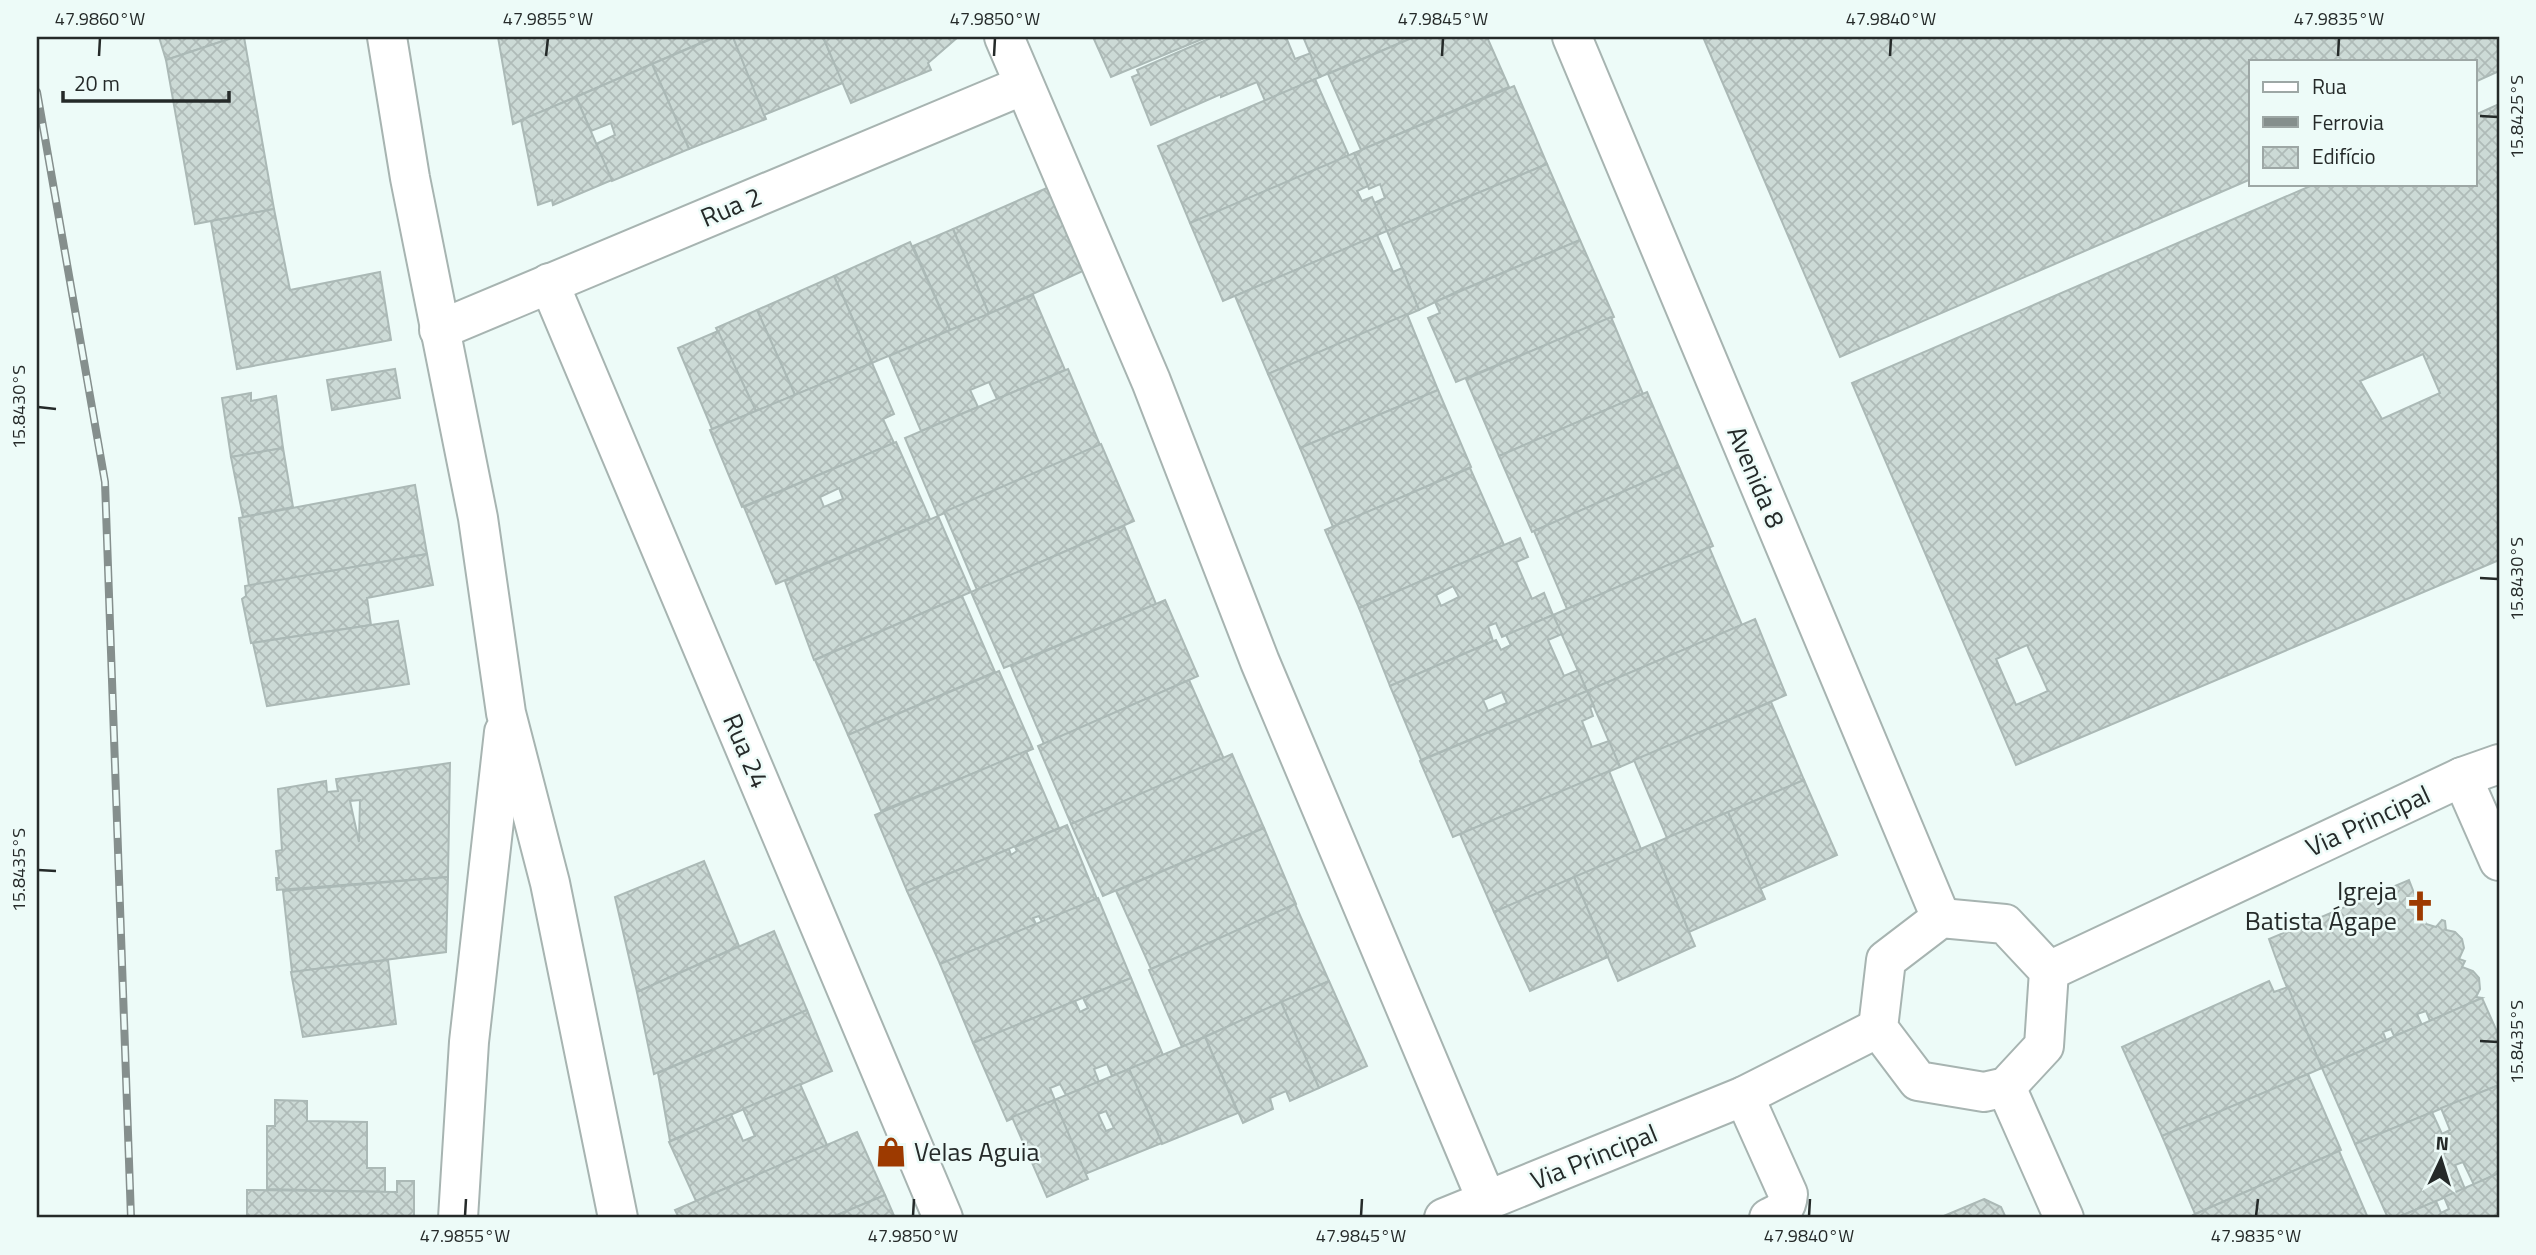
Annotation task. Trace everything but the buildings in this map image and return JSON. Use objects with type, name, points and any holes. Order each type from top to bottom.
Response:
[{"type":"street","points":[[387,37],[410,178],[478,518],[506,713],[550,883],[618,1218]]},
{"type":"street","points":[[1004,37],[1150,382],[1260,662],[1487,1201]]},
{"type":"street","name":"Avenida 8","points":[[1572,37],[1941,918]]},
{"type":"street","name":"Rua 2","points":[[439,330],[1024,85]]},
{"type":"street","name":"Rua 24","points":[[549,283],[943,1218]]},
{"type":"street","points":[[458,1218],[468,1042],[506,713]]},
{"type":"street","name":"Via Principal","points":[[2049,971],[2462,777],[2499,764]]},
{"type":"street","points":[[2462,777],[2499,861]]},
{"type":"street","points":[[1941,918],[2005,924],[2049,971],[2044,1046],[2006,1087],[1984,1092],[1918,1081],[1878,1028],[1886,960],[1941,918]]},
{"type":"street","name":"Via Principal","points":[[1444,1218],[1744,1096],[1878,1028]]},
{"type":"street","points":[[2006,1087],[2064,1218]]},
{"type":"street","points":[[1744,1096],[1788,1194],[1787,1205],[1781,1213],[1769,1218]]},
{"type":"railway","points":[[37,92],[105,482],[131,1218]]},
{"type":"place","name":"Igreja Batista Ágape","points":[[2420,906]]},
{"type":"place","name":"Velas Aguia","points":[[891,1152]]}]
